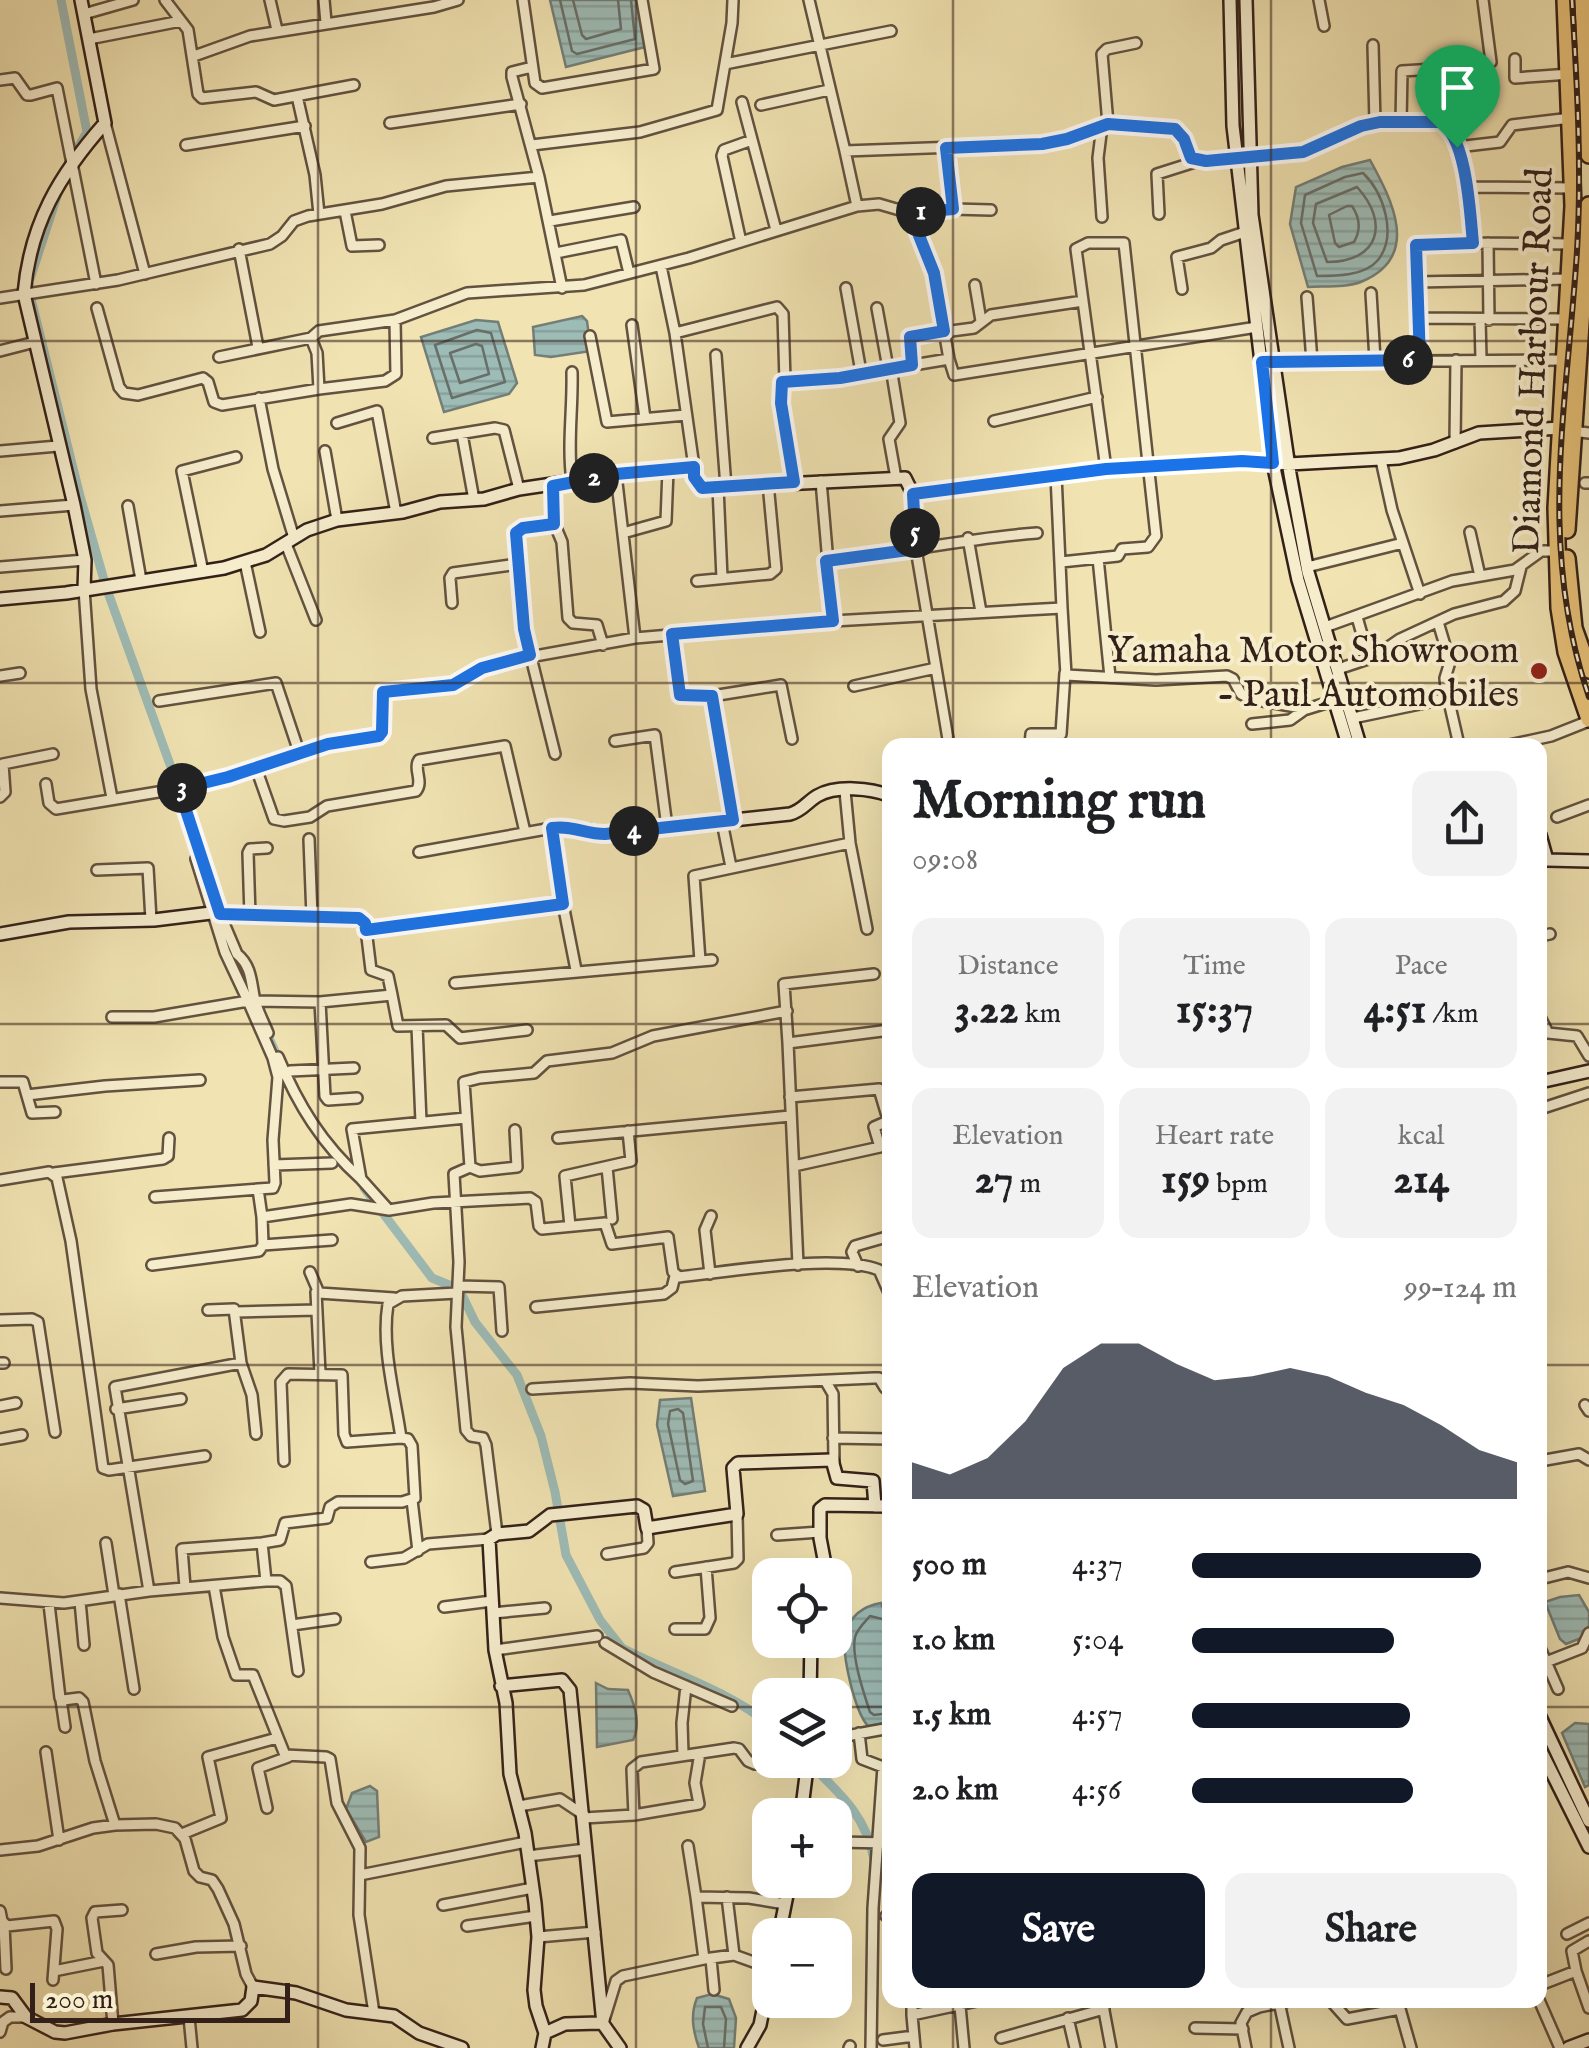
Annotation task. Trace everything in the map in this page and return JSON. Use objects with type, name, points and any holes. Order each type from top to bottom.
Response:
[{"type":"highway","name":"Diamond Harbour Road","points":[[1565,0],[1572,188],[1583,208],[1556,508],[1557,551],[1559,608],[1566,652],[1589,720]]},
{"type":"highway","name":"Diamond Harbour Road","points":[[1583,0],[1589,156]]},
{"type":"highway","name":"Diamond Harbour Road","points":[[1571,360],[1566,318],[1569,279],[1582,249]]},
{"type":"highway","name":"Diamond Harbour Road","points":[[1566,430],[1568,566],[1574,628],[1589,670]]},
{"type":"street","points":[[81,0],[105,124],[145,274]]},
{"type":"street","points":[[84,14],[133,0]]},
{"type":"street","points":[[165,0],[188,30],[202,98],[252,92],[269,100],[354,85]]},
{"type":"street","points":[[270,0],[277,30]]},
{"type":"street","points":[[324,0],[326,22]]},
{"type":"street","points":[[194,56],[277,30],[458,0]]},
{"type":"street","points":[[523,0],[535,83],[542,88],[654,69],[642,0]]},
{"type":"street","points":[[532,145],[640,132],[717,110],[733,0]]},
{"type":"street","points":[[809,0],[857,206]]},
{"type":"street","points":[[1230,0],[1236,157],[1258,327],[1346,738]]},
{"type":"street","points":[[1246,0],[1252,215],[1268,362],[1273,463],[1288,540],[1338,669],[1358,738]]},
{"type":"street","points":[[1318,0],[1324,26]]},
{"type":"street","points":[[1401,122],[1402,71],[1491,62],[1484,0]]},
{"type":"street","points":[[89,40],[182,20]]},
{"type":"street","points":[[725,64],[891,31]]},
{"type":"street","points":[[1102,217],[1098,179],[1105,125],[1102,54],[1107,49],[1136,42]]},
{"type":"street","points":[[1373,46],[1375,123]]},
{"type":"street","points":[[1515,59],[1516,78],[1570,74]]},
{"type":"street","points":[[532,67],[512,72],[540,177],[562,288]]},
{"type":"street","points":[[54,74],[96,284]]},
{"type":"street","points":[[0,80],[16,78],[31,95],[56,88]]},
{"type":"street","points":[[762,104],[829,90]]},
{"type":"street","points":[[296,96],[320,214]]},
{"type":"street","points":[[742,102],[776,230]]},
{"type":"street","points":[[390,124],[521,104]]},
{"type":"street","points":[[1457,147],[1500,142],[1512,124],[1571,118]]},
{"type":"street","points":[[1159,214],[1157,174],[1198,161],[1303,152],[1375,123],[1446,124],[1457,147],[1465,180],[1473,243]]},
{"type":"street","points":[[105,124],[70,165],[57,188],[38,224],[26,266],[35,342],[85,560],[92,689],[112,798]]},
{"type":"street","points":[[845,151],[1042,144],[1105,125],[1175,129],[1184,139],[1191,158],[1198,161]]},
{"type":"street","points":[[186,145],[305,126]]},
{"type":"street","points":[[741,242],[722,156],[724,150],[752,140]]},
{"type":"street","points":[[946,148],[953,209]]},
{"type":"street","points":[[0,298],[96,284],[270,244],[294,221],[320,214],[446,186],[540,177]]},
{"type":"street","points":[[1465,180],[1479,190],[1572,188]]},
{"type":"street","points":[[219,358],[311,338],[329,328],[395,320],[467,294],[562,288],[660,266],[857,206],[879,204],[910,213],[991,210]]},
{"type":"street","points":[[550,222],[634,206]]},
{"type":"street","points":[[345,211],[352,246],[379,245]]},
{"type":"street","points":[[910,213],[934,273],[948,360],[954,375],[1258,327]]},
{"type":"street","points":[[1182,289],[1177,257],[1212,248],[1221,240],[1244,232]]},
{"type":"street","points":[[556,253],[621,240],[629,273]]},
{"type":"street","points":[[1061,562],[1118,556],[1122,549],[1148,547],[1156,536],[1125,247],[1120,241],[1088,243],[1076,249],[1106,469]]},
{"type":"street","points":[[1420,360],[1414,249],[1419,243],[1582,249]]},
{"type":"street","points":[[1481,360],[1488,243]]},
{"type":"street","points":[[239,249],[258,347]]},
{"type":"street","points":[[660,266],[675,333],[696,484],[702,488],[905,478],[913,494],[916,549],[948,738]]},
{"type":"street","points":[[1417,282],[1569,279]]},
{"type":"street","points":[[975,285],[981,321]]},
{"type":"street","points":[[846,288],[861,372]]},
{"type":"street","points":[[1371,293],[1375,360]]},
{"type":"street","points":[[1307,297],[1312,361]]},
{"type":"street","points":[[912,365],[910,337],[974,328],[990,315],[1083,301]]},
{"type":"street","points":[[675,333],[777,307],[783,314],[785,381]]},
{"type":"street","points":[[97,308],[113,370],[124,394],[138,395],[203,378],[217,405],[391,378],[397,370],[395,320]]},
{"type":"street","points":[[877,308],[900,423],[889,439],[896,478]]},
{"type":"street","points":[[1419,318],[1566,318]]},
{"type":"street","points":[[632,325],[645,418]]},
{"type":"street","points":[[590,336],[607,422],[686,415]]},
{"type":"street","points":[[311,338],[317,352],[319,389]]},
{"type":"street","points":[[0,351],[35,342]]},
{"type":"street","points":[[716,355],[722,578]]},
{"type":"street","points":[[794,482],[781,403],[780,386],[785,381],[824,380],[948,360]]},
{"type":"street","points":[[1454,443],[1456,360]]},
{"type":"street","points":[[1268,362],[1571,360]]},
{"type":"street","points":[[572,372],[568,438],[572,482]]},
{"type":"street","points":[[259,398],[290,541],[316,620]]},
{"type":"street","points":[[994,421],[1097,398]]},
{"type":"street","points":[[338,423],[377,411],[396,513]]},
{"type":"street","points":[[433,438],[504,430],[519,490]]},
{"type":"street","points":[[913,494],[1106,469],[1242,461],[1289,464],[1381,460],[1418,455],[1487,432],[1589,432]]},
{"type":"street","points":[[462,434],[474,500]]},
{"type":"street","points":[[0,451],[58,446]]},
{"type":"street","points":[[324,450],[337,520]]},
{"type":"street","points":[[203,572],[182,471],[236,457]]},
{"type":"street","points":[[1381,460],[1420,594]]},
{"type":"street","points":[[0,599],[203,572],[245,562],[319,524],[337,520],[616,474],[694,467]]},
{"type":"street","points":[[623,533],[666,521],[668,470]]},
{"type":"street","points":[[616,474],[635,638]]},
{"type":"street","points":[[1031,738],[1031,734],[1062,734],[1066,673],[1061,562],[1063,475]]},
{"type":"street","points":[[820,481],[833,621]]},
{"type":"street","points":[[697,581],[770,574],[776,570],[768,483]]},
{"type":"street","points":[[553,486],[554,524],[562,542],[568,618],[573,623],[597,625],[602,645]]},
{"type":"street","points":[[0,511],[74,505]]},
{"type":"street","points":[[128,506],[141,580]]},
{"type":"street","points":[[554,524],[518,530],[518,564],[524,629],[555,754]]},
{"type":"street","points":[[826,561],[968,538],[1038,532]]},
{"type":"street","points":[[1470,532],[1480,576]]},
{"type":"street","points":[[968,538],[981,612]]},
{"type":"street","points":[[1307,567],[1402,542]]},
{"type":"street","points":[[1322,629],[1452,581],[1522,567],[1541,551],[1557,551]]},
{"type":"street","points":[[1098,558],[1110,676]]},
{"type":"street","points":[[0,567],[85,560]]},
{"type":"street","points":[[245,562],[260,632]]},
{"type":"street","points":[[452,603],[453,574],[518,564]]},
{"type":"street","points":[[1338,669],[1369,659],[1438,622],[1504,601],[1514,590],[1522,567]]},
{"type":"street","points":[[46,784],[49,803],[56,809],[176,789],[299,752],[382,735],[383,692],[453,685],[482,668],[530,655],[672,634],[1062,608]]},
{"type":"street","points":[[1357,617],[1369,659]]},
{"type":"street","points":[[1438,622],[1450,662],[1447,700],[1457,738]]},
{"type":"street","points":[[672,634],[680,695],[712,696],[781,684],[792,739]]},
{"type":"street","points":[[854,686],[936,668]]},
{"type":"street","points":[[0,676],[20,673]]},
{"type":"street","points":[[1066,673],[1156,680],[1228,676],[1244,697],[1306,708]]},
{"type":"street","points":[[159,701],[276,683],[299,752]]},
{"type":"street","points":[[712,696],[731,867]]},
{"type":"street","points":[[1252,724],[1290,720],[1306,708],[1336,700]]},
{"type":"street","points":[[1353,718],[1447,700]]},
{"type":"street","points":[[1542,738],[1589,720]]},
{"type":"street","points":[[614,741],[655,735],[667,826]]},
{"type":"street","points":[[256,768],[274,820],[284,821],[310,817],[327,806],[416,791],[420,784],[419,760],[506,746],[525,832]]},
{"type":"street","points":[[0,798],[5,792],[3,764],[53,754]]},
{"type":"street","points":[[155,1197],[274,1186],[273,1126],[278,1077],[176,789]]},
{"type":"street","points":[[419,852],[570,826],[592,834],[790,814],[824,793],[870,790],[882,794]]},
{"type":"street","points":[[844,791],[867,928]]},
{"type":"street","points":[[1557,817],[1589,805]]},
{"type":"street","points":[[552,828],[576,970]]},
{"type":"street","points":[[309,839],[312,917]]},
{"type":"street","points":[[700,961],[694,876],[850,843]]},
{"type":"street","points":[[250,916],[248,850],[267,848]]},
{"type":"street","points":[[1547,860],[1589,861]]},
{"type":"street","points":[[96,870],[148,868],[151,920]]},
{"type":"street","points":[[366,930],[563,904]]},
{"type":"street","points":[[0,934],[69,922],[220,914],[359,918],[365,923],[371,970],[388,976],[398,1026],[446,1025],[460,1038],[527,1030]]},
{"type":"street","points":[[456,982],[712,960]]},
{"type":"street","points":[[798,1265],[784,984],[874,974]]},
{"type":"street","points":[[112,1018],[154,1017],[251,1001],[320,1002],[392,995]]},
{"type":"street","points":[[251,1001],[302,1110],[334,1155],[386,1209]]},
{"type":"street","points":[[320,1002],[326,1099],[357,1098]]},
{"type":"street","points":[[470,1167],[464,1088],[467,1080],[534,1073],[547,1061],[612,1053],[653,1036],[787,1011]]},
{"type":"street","points":[[417,1026],[421,1122]]},
{"type":"street","points":[[788,1042],[882,1031]]},
{"type":"street","points":[[1547,1031],[1577,1036],[1589,1056]]},
{"type":"street","points":[[290,1072],[354,1068]]},
{"type":"street","points":[[1547,1080],[1589,1071]]},
{"type":"street","points":[[27,1095],[200,1080]]},
{"type":"street","points":[[0,1082],[23,1082],[32,1113],[56,1112]]},
{"type":"street","points":[[790,1097],[879,1090],[882,1099]]},
{"type":"street","points":[[1547,1107],[1589,1093]]},
{"type":"street","points":[[558,1138],[790,1116]]},
{"type":"street","points":[[361,1179],[352,1129],[466,1118]]},
{"type":"street","points":[[794,1166],[880,1147],[874,1127],[882,1124]]},
{"type":"street","points":[[515,1130],[517,1166],[480,1170],[470,1167],[454,1174],[456,1326],[466,1430],[471,1436],[483,1438],[486,1445],[493,1536],[495,1650],[506,1703],[510,1774],[533,1888],[538,1937],[534,1990],[545,2033],[542,2048]]},
{"type":"street","points":[[570,1226],[565,1176],[631,1161],[628,1131]]},
{"type":"street","points":[[0,1180],[163,1159],[168,1156],[169,1138]]},
{"type":"street","points":[[274,1166],[332,1163]]},
{"type":"street","points":[[607,1167],[612,1219]]},
{"type":"street","points":[[54,1173],[71,1241],[102,1463],[106,1470],[205,1456]]},
{"type":"street","points":[[258,1189],[264,1245]]},
{"type":"street","points":[[262,1217],[344,1204],[386,1209],[530,1198],[536,1202],[540,1228],[605,1223],[612,1244],[668,1237],[675,1276],[672,1288],[664,1294],[536,1307]]},
{"type":"street","points":[[710,1274],[705,1230],[711,1216]]},
{"type":"street","points":[[858,1266],[852,1252],[855,1246],[882,1238]]},
{"type":"street","points":[[152,1266],[252,1254],[264,1245],[332,1240]]},
{"type":"street","points":[[675,1276],[798,1265],[882,1269]]},
{"type":"street","points":[[878,1270],[882,1278]]},
{"type":"street","points":[[310,1272],[316,1292],[320,1374]]},
{"type":"street","points":[[316,1292],[394,1298],[499,1287],[502,1331]]},
{"type":"street","points":[[394,1298],[388,1304],[386,1320],[401,1438]]},
{"type":"street","points":[[208,1310],[232,1307],[236,1312],[241,1363],[252,1395],[256,1434]]},
{"type":"street","points":[[236,1312],[317,1310]]},
{"type":"street","points":[[0,1320],[38,1322],[55,1432]]},
{"type":"street","points":[[150,1590],[114,1391],[118,1385],[241,1363]]},
{"type":"street","points":[[284,1461],[281,1379],[288,1374],[342,1375],[345,1440],[401,1438],[408,1439],[412,1446],[416,1494],[412,1500],[418,1551]]},
{"type":"street","points":[[532,1389],[879,1378],[882,1383]]},
{"type":"street","points":[[826,1382],[833,1394],[837,1478],[873,1481],[875,1506]]},
{"type":"street","points":[[116,1409],[181,1399]]},
{"type":"street","points":[[0,1406],[16,1403]]},
{"type":"street","points":[[0,1439],[22,1435]]},
{"type":"street","points":[[833,1438],[882,1439]]},
{"type":"street","points":[[1547,1460],[1588,1456]]},
{"type":"street","points":[[676,1572],[734,1563],[738,1559],[735,1464],[834,1462]]},
{"type":"street","points":[[185,1587],[182,1549],[280,1540],[283,1527],[290,1521],[327,1518],[333,1504],[412,1500]]},
{"type":"street","points":[[824,1558],[820,1509],[825,1505],[882,1506]]},
{"type":"street","points":[[371,1562],[404,1558],[435,1543],[528,1531],[556,1514],[637,1506],[644,1510],[648,1543],[644,1548],[607,1554]]},
{"type":"street","points":[[647,1528],[736,1514]]},
{"type":"street","points":[[777,1535],[820,1532]]},
{"type":"street","points":[[106,1544],[134,1689]]},
{"type":"street","points":[[262,1544],[266,1581]]},
{"type":"street","points":[[675,1629],[705,1628],[710,1618],[706,1567]]},
{"type":"street","points":[[1547,1577],[1568,1572],[1589,1578]]},
{"type":"street","points":[[0,1598],[48,1604],[150,1590],[280,1581],[286,1586],[298,1671]]},
{"type":"street","points":[[214,1586],[223,1637],[236,1675],[253,1675],[277,1738],[290,1757]]},
{"type":"street","points":[[80,1601],[84,1645]]},
{"type":"street","points":[[48,1604],[65,1726]]},
{"type":"street","points":[[444,1607],[545,1608]]},
{"type":"street","points":[[292,1626],[336,1620]]},
{"type":"street","points":[[1547,1662],[1582,1648],[1589,1633]]},
{"type":"street","points":[[495,1650],[601,1640],[732,1706]]},
{"type":"street","points":[[1547,1664],[1558,1689]]},
{"type":"street","points":[[501,1686],[557,1680],[567,1683],[570,1690],[604,2022],[620,2048]]},
{"type":"street","points":[[683,1755],[686,1686]]},
{"type":"street","points":[[61,1700],[79,1698],[83,1702],[95,1761],[116,1825]]},
{"type":"street","points":[[852,1734],[882,1729]]},
{"type":"street","points":[[859,1732],[862,1759],[882,1767]]},
{"type":"street","points":[[1547,1732],[1589,1821]]},
{"type":"street","points":[[182,1834],[221,1818],[208,1757],[277,1738]]},
{"type":"street","points":[[634,1815],[632,1776],[636,1765],[739,1749],[752,1763]]},
{"type":"street","points":[[46,1752],[59,1840]]},
{"type":"street","points":[[519,1806],[560,1799],[584,1817],[634,1815],[699,1804],[695,1783],[700,1753]]},
{"type":"street","points":[[266,1808],[258,1768],[290,1757],[318,1756],[330,1760],[337,1803],[360,1848],[359,1914],[374,2013]]},
{"type":"street","points":[[1547,1762],[1589,1847]]},
{"type":"street","points":[[871,2048],[872,1842],[882,1774]]},
{"type":"street","points":[[0,1860],[4,1849],[59,1840],[93,1828],[156,1824],[175,1828],[182,1834],[191,1864],[200,1876],[215,1883],[242,1946],[246,1974],[253,1987],[251,2001],[242,2010],[65,2033],[26,2018],[10,2018],[3,2022],[0,2032]]},
{"type":"street","points":[[360,1875],[526,1842]]},
{"type":"street","points":[[852,1842],[882,1842]]},
{"type":"street","points":[[688,1846],[714,1990]]},
{"type":"street","points":[[528,1856],[586,1850]]},
{"type":"street","points":[[443,1905],[533,1888]]},
{"type":"street","points":[[696,1897],[786,1904]]},
{"type":"street","points":[[727,1897],[734,1955]]},
{"type":"street","points":[[783,1918],[787,1898]]},
{"type":"street","points":[[113,2024],[108,1965],[97,1953],[93,1914],[122,1910]]},
{"type":"street","points":[[0,1911],[6,1969]]},
{"type":"street","points":[[467,1926],[536,1916]]},
{"type":"street","points":[[4,1925],[54,1921],[57,1928],[53,1976],[104,1961]]},
{"type":"street","points":[[1567,1934],[1589,1923]]},
{"type":"street","points":[[538,1937],[595,1932]]},
{"type":"street","points":[[1589,1940],[1572,1951],[1589,2008]]},
{"type":"street","points":[[156,1954],[196,1947],[242,1946]]},
{"type":"street","points":[[604,2022],[616,1981],[623,1976],[734,1955],[752,1963]]},
{"type":"street","points":[[1547,1982],[1576,1972]]},
{"type":"street","points":[[253,1987],[296,1994],[346,2010],[399,2018],[419,2033],[462,2048]]},
{"type":"street","points":[[0,1996],[12,1998],[26,2018]]},
{"type":"street","points":[[912,2008],[915,2048]]},
{"type":"street","points":[[912,2015],[949,2008]]},
{"type":"street","points":[[960,2008],[964,2048]]},
{"type":"street","points":[[1001,2038],[1095,2008]]},
{"type":"street","points":[[1104,2008],[1111,2048]]},
{"type":"street","points":[[1246,2048],[1242,2029],[1246,2012],[1252,2008]]},
{"type":"street","points":[[1280,2008],[1289,2048]]},
{"type":"street","points":[[1337,2008],[1347,2019],[1385,2008]]},
{"type":"street","points":[[1400,2008],[1411,2048]]},
{"type":"street","points":[[1542,2008],[1560,2048]]},
{"type":"street","points":[[189,2016],[192,2048]]},
{"type":"street","points":[[747,2048],[761,2018]]},
{"type":"street","points":[[1068,2018],[1075,2048]]},
{"type":"street","points":[[545,2033],[565,2024],[604,2022]]},
{"type":"street","points":[[1195,2028],[1242,2029]]},
{"type":"street","points":[[883,2040],[914,2036]]},
{"type":"street","points":[[1568,2048],[1589,2040]]},
{"type":"water","points":[[550,0],[640,0],[649,46],[566,67]]},
{"type":"water","points":[[1370,160],[1393,209],[1397,242],[1392,257],[1381,270],[1363,281],[1308,287],[1290,224],[1296,187],[1342,167]]},
{"type":"water","points":[[582,316],[587,321],[591,351],[551,357],[535,355],[533,327]]},
{"type":"water","points":[[476,320],[498,322],[517,383],[509,394],[444,412],[421,337]]},
{"type":"water","points":[[691,1398],[705,1491],[673,1496],[657,1425],[660,1400]]},
{"type":"water","points":[[1579,1595],[1589,1612],[1589,1635],[1566,1644],[1560,1639],[1547,1601]]},
{"type":"water","points":[[881,1603],[882,1723],[868,1726],[854,1695],[846,1658],[852,1658],[855,1616]]},
{"type":"water","points":[[596,1683],[608,1689],[628,1690],[637,1721],[633,1740],[597,1747]]},
{"type":"water","points":[[1575,1723],[1589,1724],[1589,1785],[1585,1787],[1562,1733]]},
{"type":"water","points":[[370,1786],[377,1791],[379,1837],[366,1842],[346,1809],[352,1793]]},
{"type":"water","points":[[712,1994],[729,1999],[736,2018],[734,2048],[699,2048],[693,2023],[695,2004],[697,1998]]},
{"type":"waterway","points":[[61,0],[87,132],[73,156]]},
{"type":"waterway","points":[[58,193],[29,282],[32,303],[106,587],[181,795]]},
{"type":"waterway","points":[[223,933],[235,965]]},
{"type":"waterway","points":[[265,1029],[279,1060]]},
{"type":"waterway","points":[[364,1188],[432,1278],[454,1287],[463,1297],[475,1322],[517,1375],[541,1436],[566,1555],[600,1620],[622,1648],[752,1712]]},
{"type":"waterway","points":[[823,1778],[857,1817],[874,1860]]},
{"type":"railway","points":[[1572,0],[1578,220],[1563,420],[1560,530],[1573,641],[1589,697]]},
{"type":"place","name":"Yamaha Motor Showroom - Paul Automobiles","points":[[1539,671]]},
{"type":"route","points":[[1380,122],[1440,122],[1446,124],[1457,147],[1473,243],[1419,243],[1414,249],[1420,360],[1262,362],[1273,463],[1242,461],[1106,469],[913,494],[916,549],[826,561],[833,621],[672,634],[680,695],[712,696],[733,820],[605,834],[570,826],[552,828],[563,904],[366,930],[359,918],[220,914],[179,789],[328,744],[382,735],[383,692],[453,685],[482,668],[530,655],[516,533],[523,528],[554,524],[553,486],[616,474],[694,467],[696,484],[702,488],[794,482],[781,403],[782,382],[840,378],[912,365],[910,337],[944,331],[934,273],[910,213],[953,209],[946,148],[1042,144],[1119,124],[1175,129],[1184,139],[1191,158],[1206,161],[1303,152],[1361,126],[1380,122]]}]
